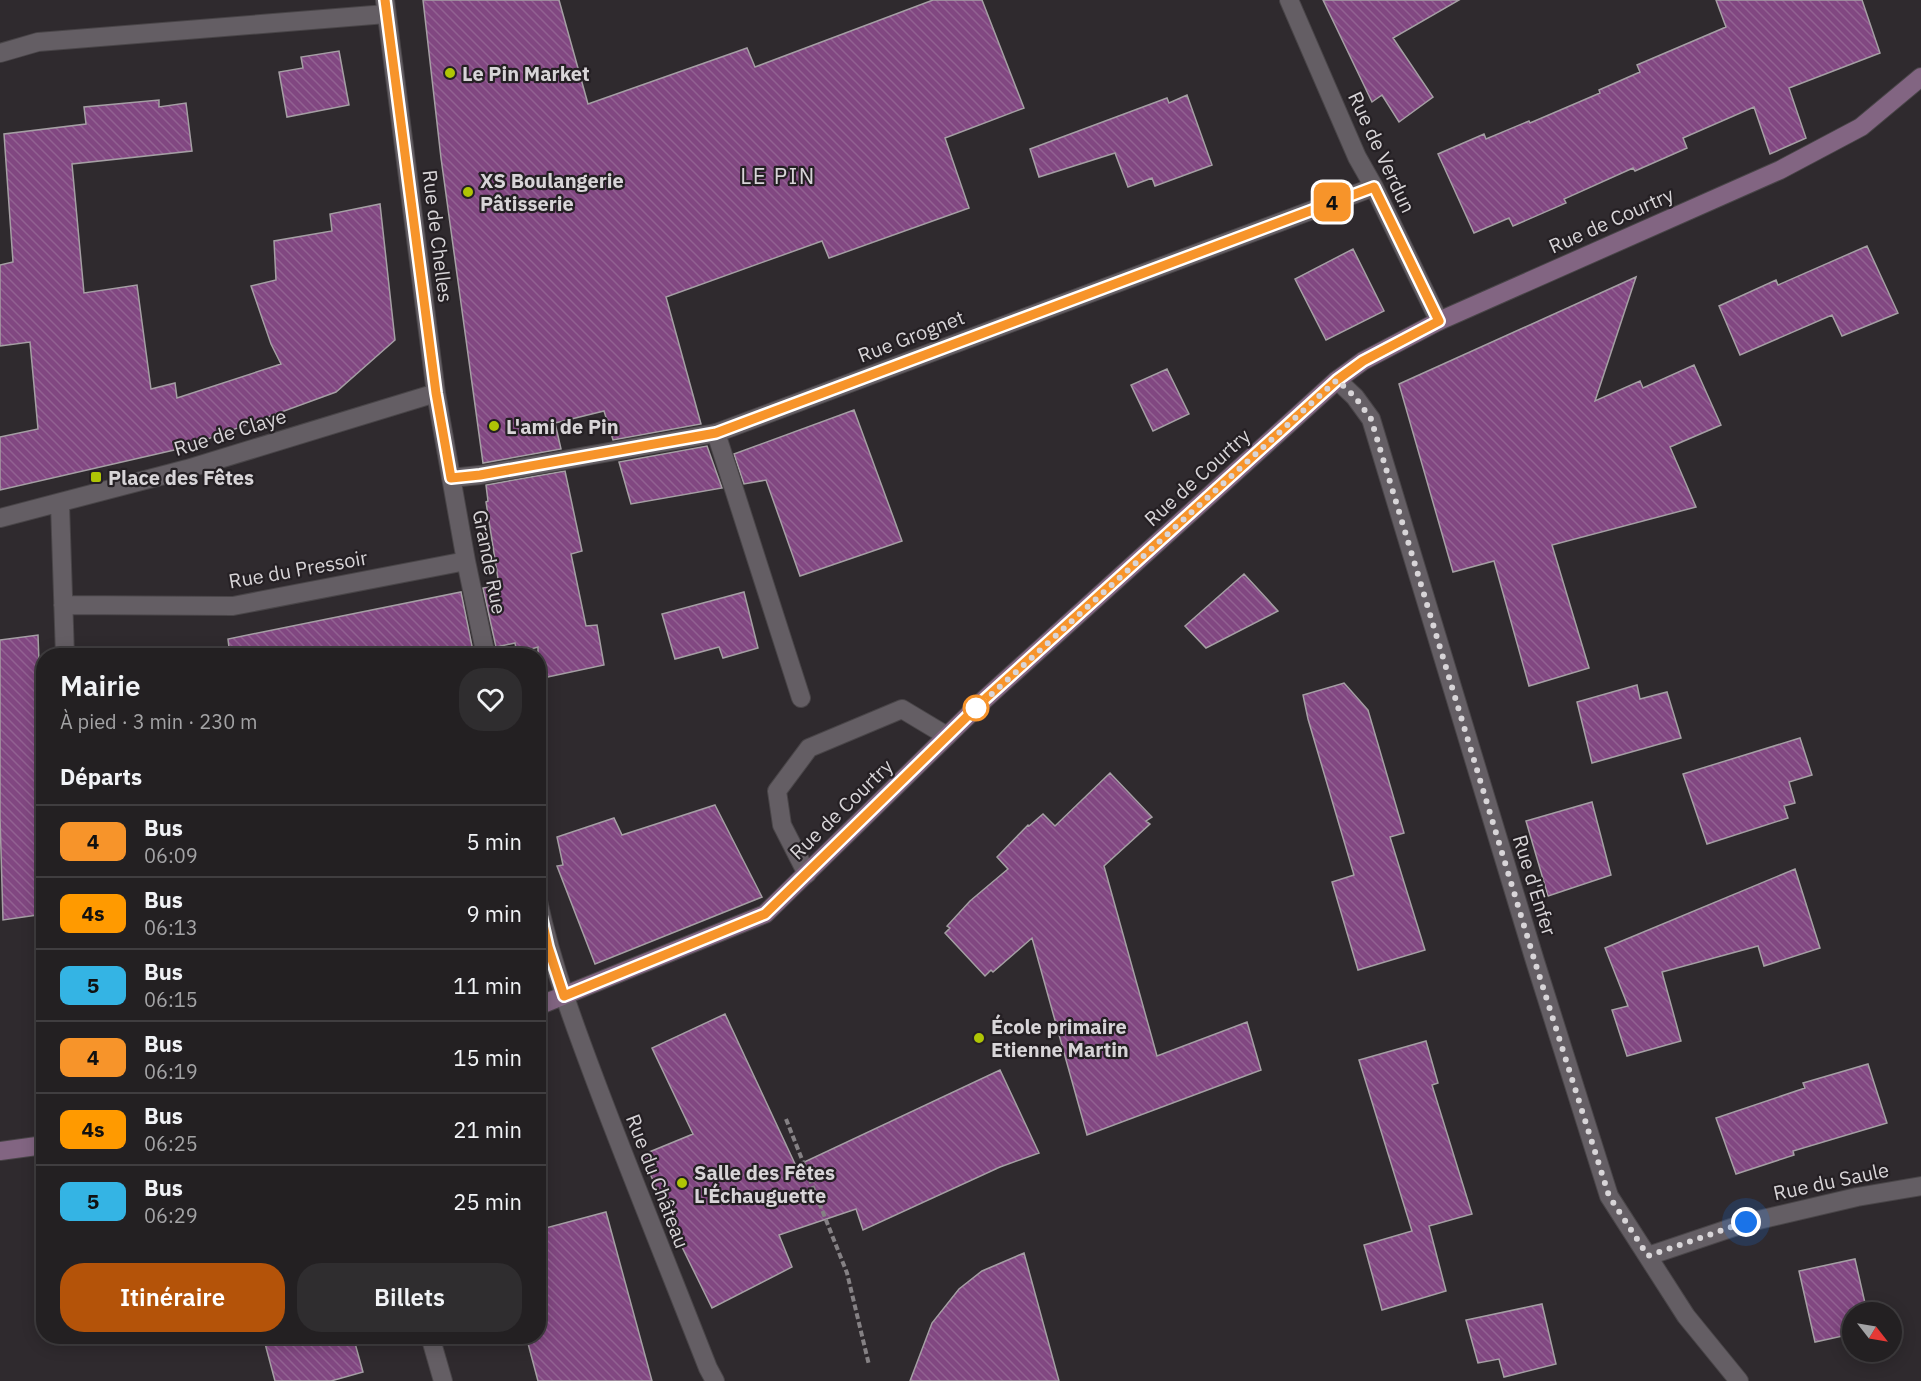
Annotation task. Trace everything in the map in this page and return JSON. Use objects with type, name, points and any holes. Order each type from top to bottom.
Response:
[{"type":"street","name":"Rue de Verdun","points":[[1289,0],[1357,157],[1439,321]]},
{"type":"street","points":[[0,53],[38,42],[386,7]]},
{"type":"street","name":"Rue de Chelles","points":[[386,7],[436,393],[451,478]]},
{"type":"street","name":"Rue de Courtry","points":[[546,1003],[765,914],[985,699],[1337,380],[1363,361],[1439,321],[1780,170],[1862,127],[1921,76]]},
{"type":"street","name":"Rue Grognet","points":[[451,478],[480,475],[716,433],[1374,187]]},
{"type":"street","name":"Rue d'Enfer","points":[[1337,380],[1355,397],[1371,419],[1535,962],[1609,1196],[1686,1316],[1739,1381]]},
{"type":"street","name":"Rue de Claye","points":[[0,518],[187,469],[436,393]]},
{"type":"street","points":[[716,433],[801,698]]},
{"type":"street","name":"Grande Rue","points":[[451,478],[484,648]]},
{"type":"street","points":[[60,504],[65,648]]},
{"type":"street","name":"Rue du Pressoir","points":[[63,605],[233,606],[466,561]]},
{"type":"street","points":[[807,874],[782,825],[777,792],[809,748],[902,709],[947,736]]},
{"type":"street","points":[[546,938],[564,996]]},
{"type":"street","name":"Rue du Château","points":[[564,996],[628,1166],[715,1381]]},
{"type":"street","points":[[0,1151],[36,1146]]},
{"type":"street","name":"Rue du Saule","points":[[1648,1256],[1746,1222],[1857,1197],[1921,1186]]},
{"type":"street","points":[[432,1344],[443,1381]]},
{"type":"path","points":[[786,1119],[847,1273],[869,1365]]},
{"type":"building","points":[[423,0],[559,0],[588,104],[747,48],[755,67],[933,0],[982,0],[1024,108],[945,138],[969,208],[829,258],[822,241],[666,297],[701,424],[613,440],[604,411],[555,423],[561,449],[483,463],[441,158]]},
{"type":"building","points":[[1323,0],[1459,0],[1393,38],[1433,97],[1399,122],[1382,95],[1372,102]]},
{"type":"building","points":[[1716,0],[1862,0],[1880,53],[1789,88],[1806,138],[1770,154],[1754,107],[1683,138],[1687,148],[1635,171],[1633,168],[1564,199],[1566,203],[1513,226],[1509,218],[1474,233],[1438,154],[1484,134],[1486,139],[1529,121],[1530,123],[1600,93],[1599,90],[1640,72],[1637,65],[1726,27]]},
{"type":"building","points":[[339,51],[349,105],[287,117],[279,72],[303,68],[301,57]]},
{"type":"building","points":[[1187,95],[1212,165],[1155,186],[1152,178],[1128,187],[1115,153],[1039,177],[1030,149],[1167,98],[1169,103]]},
{"type":"building","points":[[159,100],[159,107],[186,103],[192,151],[72,164],[84,293],[137,285],[151,389],[175,383],[177,398],[281,364],[271,344],[251,286],[276,280],[274,241],[332,231],[330,214],[380,204],[395,340],[336,392],[183,448],[0,490],[0,437],[38,429],[30,342],[0,346],[0,265],[13,262],[4,134],[86,124],[84,107]]},
{"type":"building","points":[[1867,246],[1898,313],[1842,336],[1832,315],[1740,355],[1719,306],[1776,280],[1778,285]]},
{"type":"building","points":[[1353,249],[1384,311],[1326,340],[1295,279]]},
{"type":"building","points":[[1636,277],[1595,401],[1640,381],[1643,388],[1694,365],[1721,425],[1670,447],[1696,507],[1552,545],[1589,668],[1529,686],[1494,561],[1453,572],[1399,384]]},
{"type":"building","points":[[1167,369],[1189,414],[1153,431],[1131,385]]},
{"type":"building","points":[[854,410],[902,541],[800,576],[766,480],[744,484],[734,454]]},
{"type":"building","points":[[707,446],[722,488],[631,504],[619,462]]},
{"type":"building","points":[[565,471],[582,551],[571,554],[586,626],[597,625],[604,665],[546,677],[546,648],[516,648],[515,643],[496,647],[483,588],[499,585],[486,502],[488,501],[486,485]]},
{"type":"building","points":[[1244,574],[1278,611],[1206,648],[1185,626]]},
{"type":"building","points":[[461,592],[472,648],[229,648],[228,639]]},
{"type":"building","points":[[744,592],[758,648],[723,658],[719,647],[675,659],[662,614]]},
{"type":"building","points":[[38,635],[38,648],[36,648],[36,915],[3,920],[0,817],[0,640]]},
{"type":"building","points":[[1344,683],[1368,710],[1404,833],[1390,837],[1425,950],[1358,970],[1332,882],[1354,875],[1303,695]]},
{"type":"building","points":[[1637,685],[1640,699],[1667,692],[1681,738],[1592,763],[1577,702]]},
{"type":"building","points":[[1800,738],[1812,775],[1789,782],[1795,803],[1784,806],[1788,818],[1707,844],[1683,774]]},
{"type":"building","points":[[1110,773],[1152,817],[1146,821],[1150,824],[1104,866],[1157,1056],[1247,1022],[1261,1070],[1087,1135],[1032,938],[993,972],[991,970],[985,976],[945,933],[950,928],[947,926],[970,901],[1008,869],[997,857],[1028,825],[1043,814],[1055,826]]},
{"type":"building","points":[[1592,802],[1611,875],[1548,896],[1526,821]]},
{"type":"building","points":[[715,805],[762,897],[595,964],[557,866],[563,865],[557,837],[614,818],[622,835]]},
{"type":"building","points":[[1795,869],[1820,948],[1764,966],[1758,946],[1662,972],[1681,1041],[1627,1056],[1612,1010],[1628,1006],[1605,948]]},
{"type":"building","points":[[725,1014],[796,1166],[1000,1070],[1039,1153],[1000,1167],[863,1230],[856,1209],[779,1235],[792,1267],[712,1308],[680,1243],[642,1155],[693,1134],[652,1048]]},
{"type":"building","points":[[1426,1041],[1438,1083],[1432,1085],[1472,1214],[1429,1226],[1446,1291],[1382,1310],[1364,1245],[1412,1231],[1359,1060]]},
{"type":"building","points":[[1868,1064],[1887,1123],[1793,1151],[1794,1155],[1736,1174],[1716,1118],[1805,1088],[1803,1083]]},
{"type":"building","points":[[606,1212],[652,1381],[538,1381],[528,1344],[546,1344],[546,1228]]},
{"type":"building","points":[[1024,1253],[1059,1381],[910,1381],[932,1323],[959,1289],[982,1271]]},
{"type":"building","points":[[1855,1259],[1865,1302],[1842,1302],[1842,1336],[1815,1342],[1799,1271]]},
{"type":"building","points":[[1542,1304],[1556,1364],[1504,1377],[1499,1359],[1478,1363],[1466,1320]]},
{"type":"building","points":[[265,1344],[355,1344],[363,1372],[331,1381],[275,1381]]},
{"type":"bus line","name":"4","points":[[385,0],[436,393],[451,478],[480,475],[716,433],[1374,187],[1439,321],[1363,361],[1337,380],[985,699],[765,914],[564,996],[546,938]]},
{"type":"place","name":"Le Pin Market","points":[[450,73]]},
{"type":"place","name":"XS Boulangerie Pâtisserie","points":[[468,192]]},
{"type":"place","name":"L'ami de Pin","points":[[494,426]]},
{"type":"place","name":"Place des Fêtes","points":[[96,477]]},
{"type":"place","name":"École primaire Etienne Martin","points":[[979,1038]]},
{"type":"place","name":"Salle des Fêtes L'Échauguette","points":[[682,1183]]},
{"type":"district","name":"LE PIN","points":[[778,175]]},
{"type":"route","points":[[976,708],[972,712],[1337,380],[1355,397],[1371,419],[1535,962],[1609,1196],[1648,1256],[1746,1222]]}]
